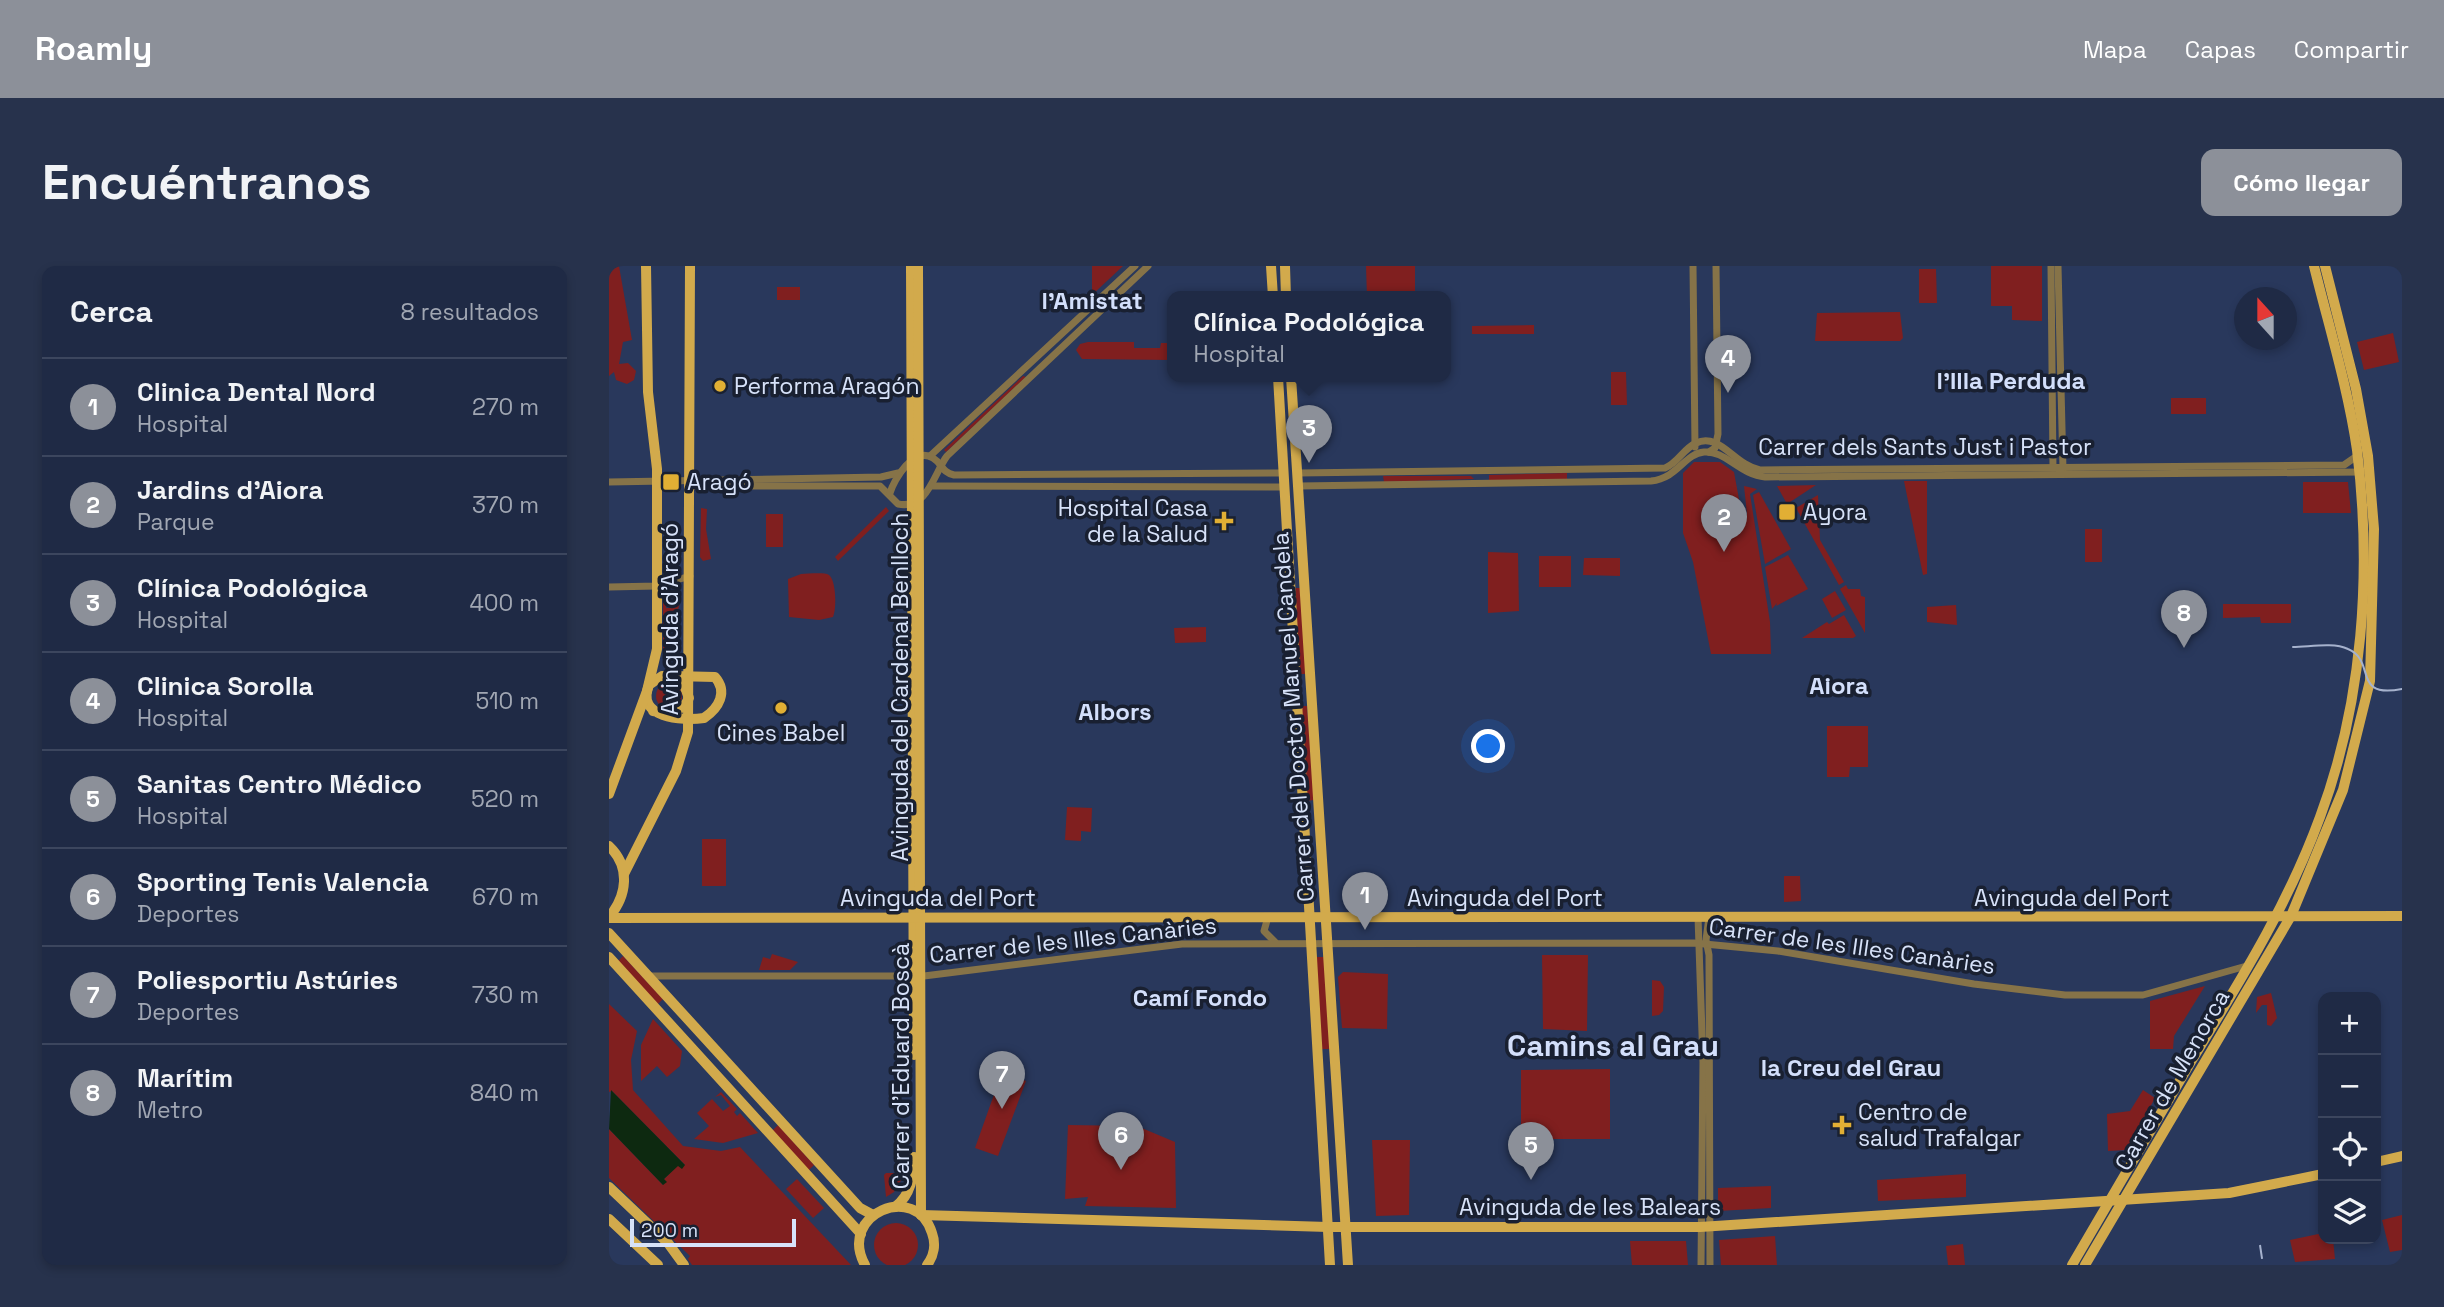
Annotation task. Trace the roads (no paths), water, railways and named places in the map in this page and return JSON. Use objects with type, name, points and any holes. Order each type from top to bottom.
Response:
[{"type":"main road","name":"Avinguda d'Aragó","points":[[609,794],[647,691],[657,649],[657,482],[649,392],[646,266]]},
{"type":"main road","name":"Avinguda d'Aragó","points":[[609,918],[623,892],[624,874],[683,755],[688,719],[690,266]]},
{"type":"main road","name":"Avinguda del Cardenal Benlloch","points":[[911,266],[920,458]]},
{"type":"main road","name":"Avinguda del Cardenal Benlloch","points":[[916,917],[915,500],[920,458],[918,266]]},
{"type":"main road","points":[[1271,266],[1273,291]]},
{"type":"main road","points":[[1285,266],[1286,291]]},
{"type":"main road","points":[[2314,266],[2345,388],[2357,456],[2364,471]]},
{"type":"main road","points":[[2325,266],[2356,389],[2364,471]]},
{"type":"main road","points":[[1277,382],[1282,472],[1298,472],[1291,382]]},
{"type":"main road","name":"Carrer de Menorca","points":[[2085,1265],[2291,916],[2343,790],[2370,681],[2374,529],[2364,471]]},
{"type":"main road","name":"Carrer de Menorca","points":[[2072,1265],[2278,916],[2321,817],[2339,759],[2354,691],[2362,618],[2364,471]]},
{"type":"main road","name":"Carrer del Doctor Manuel Candela","points":[[1282,472],[1330,1265]]},
{"type":"main road","name":"Carrer del Doctor Manuel Candela","points":[[1298,472],[1348,1265]]},
{"type":"main road","points":[[1284,488],[1299,487]]},
{"type":"main road","points":[[690,675],[715,677],[722,691],[721,700],[711,713],[701,719],[688,719],[666,717],[653,711],[647,702],[647,691],[654,680],[690,675]]},
{"type":"main road","points":[[653,711],[675,711],[684,706],[689,698],[685,684],[673,676]]},
{"type":"main road","points":[[609,846],[621,862],[624,874]]},
{"type":"main road","name":"Avinguda del Port","points":[[609,918],[2402,916]]},
{"type":"main road","name":"Carrer d'Eduard Boscà","points":[[895,1207],[907,1194],[914,1168],[916,917]]},
{"type":"main road","points":[[611,937],[616,947],[609,955],[860,1234]]},
{"type":"main road","points":[[611,937],[830,1176],[864,1212],[873,1215]]},
{"type":"main road","name":"Carrer d'Eduard Boscà","points":[[916,976],[921,1215]]},
{"type":"main road","points":[[699,1056],[700,1047],[711,1046]]},
{"type":"main road","points":[[723,1082],[734,1083],[736,1073]]},
{"type":"main road","points":[[1324,1147],[1341,1143]]},
{"type":"main road","points":[[2381,1161],[2402,1156]]},
{"type":"main road","points":[[819,1186],[819,1175],[830,1176]]},
{"type":"main road","name":"Avinguda de les Balears","points":[[895,1207],[921,1215],[1328,1227],[1705,1227],[2257,1189],[2318,1175]]},
{"type":"main road","points":[[612,1194],[668,1243],[684,1265]]},
{"type":"main road","points":[[865,1265],[860,1251],[860,1234],[873,1215],[895,1207]]},
{"type":"main road","points":[[921,1215],[934,1238],[934,1250],[927,1265]]},
{"type":"main road","points":[[609,1219],[658,1265]]},
{"type":"street","points":[[1135,266],[920,458],[954,475],[1282,472]]},
{"type":"street","name":"Avinguda del Cardenal Benlloch","points":[[920,458],[900,471],[890,493],[898,504],[915,500],[933,486],[947,457],[1148,266]]},
{"type":"street","points":[[1693,266],[1694,444]]},
{"type":"street","points":[[1299,487],[1660,480],[1672,476],[1692,457],[1705,452],[1717,438],[1716,266]]},
{"type":"street","points":[[2051,266],[2053,469]]},
{"type":"street","points":[[2058,266],[2063,469]]},
{"type":"street","points":[[2052,326],[2059,334]]},
{"type":"street","points":[[1298,472],[1665,468],[1674,465],[1694,444],[1717,438]]},
{"type":"street","name":"Carrer dels Sants Just i Pastor","points":[[1717,438],[1739,462],[1761,470],[2364,471]]},
{"type":"street","name":"Carrer dels Sants Just i Pastor","points":[[1694,444],[1705,452],[1722,457],[1750,476],[2053,469]]},
{"type":"street","name":"Carrer dels Sants Just i Pastor","points":[[2063,469],[2344,465],[2357,456]]},
{"type":"street","points":[[609,482],[881,482],[900,471]]},
{"type":"street","points":[[1578,471],[1578,481]]},
{"type":"street","points":[[1061,475],[1061,485]]},
{"type":"street","points":[[881,482],[890,493]]},
{"type":"street","points":[[933,486],[1284,488]]},
{"type":"street","points":[[609,587],[657,586],[689,576]]},
{"type":"street","points":[[1268,917],[1264,931],[1275,943]]},
{"type":"street","points":[[1704,917],[1705,1227],[1710,1265]]},
{"type":"street","name":"Carrer de les Illes Canàries","points":[[648,976],[916,976],[1182,944],[1704,944],[1778,951],[1974,984],[2065,995],[2143,995],[2250,965]]},
{"type":"street","points":[[1700,1265],[1705,1227]]},
{"type":"tram line","points":[[2293,647],[2328,645],[2348,649],[2357,655],[2370,684],[2376,689],[2402,689]]},
{"type":"railway","points":[[2260,1245],[2263,1265]]},
{"type":"place","name":"Performa Aragón","points":[[720,386]]},
{"type":"place","name":"Clinica Sorolla","points":[[1728,393]]},
{"type":"place","name":"Clínica Podológica","points":[[1309,463]]},
{"type":"place","name":"Aragó","points":[[671,482]]},
{"type":"place","name":"Ayora","points":[[1787,512]]},
{"type":"place","name":"Hospital Casa de la Salud","points":[[1224,521]]},
{"type":"place","name":"Jardins d'Aiora","points":[[1724,552]]},
{"type":"place","name":"Marítim","points":[[2184,648]]},
{"type":"place","name":"Cines Babel","points":[[781,708]]},
{"type":"place","name":"Clinica Dental Nord","points":[[1365,930]]},
{"type":"place","name":"Poliesportiu Astúries","points":[[1002,1109]]},
{"type":"place","name":"Centro de salud Trafalgar","points":[[1842,1125]]},
{"type":"place","name":"Sporting Tenis Valencia","points":[[1121,1170]]},
{"type":"place","name":"Sanitas Centro Médico","points":[[1531,1180]]},
{"type":"district","name":"l'Amistat","points":[[1092,300]]},
{"type":"district","name":"l'Illa Perduda","points":[[2011,380]]},
{"type":"district","name":"Aiora","points":[[1839,685]]},
{"type":"district","name":"Albors","points":[[1115,711]]},
{"type":"district","name":"Camí Fondo","points":[[1200,997]]},
{"type":"district","name":"Camins al Grau","points":[[1613,1045]]},
{"type":"district","name":"la Creu del Grau","points":[[1851,1067]]}]
